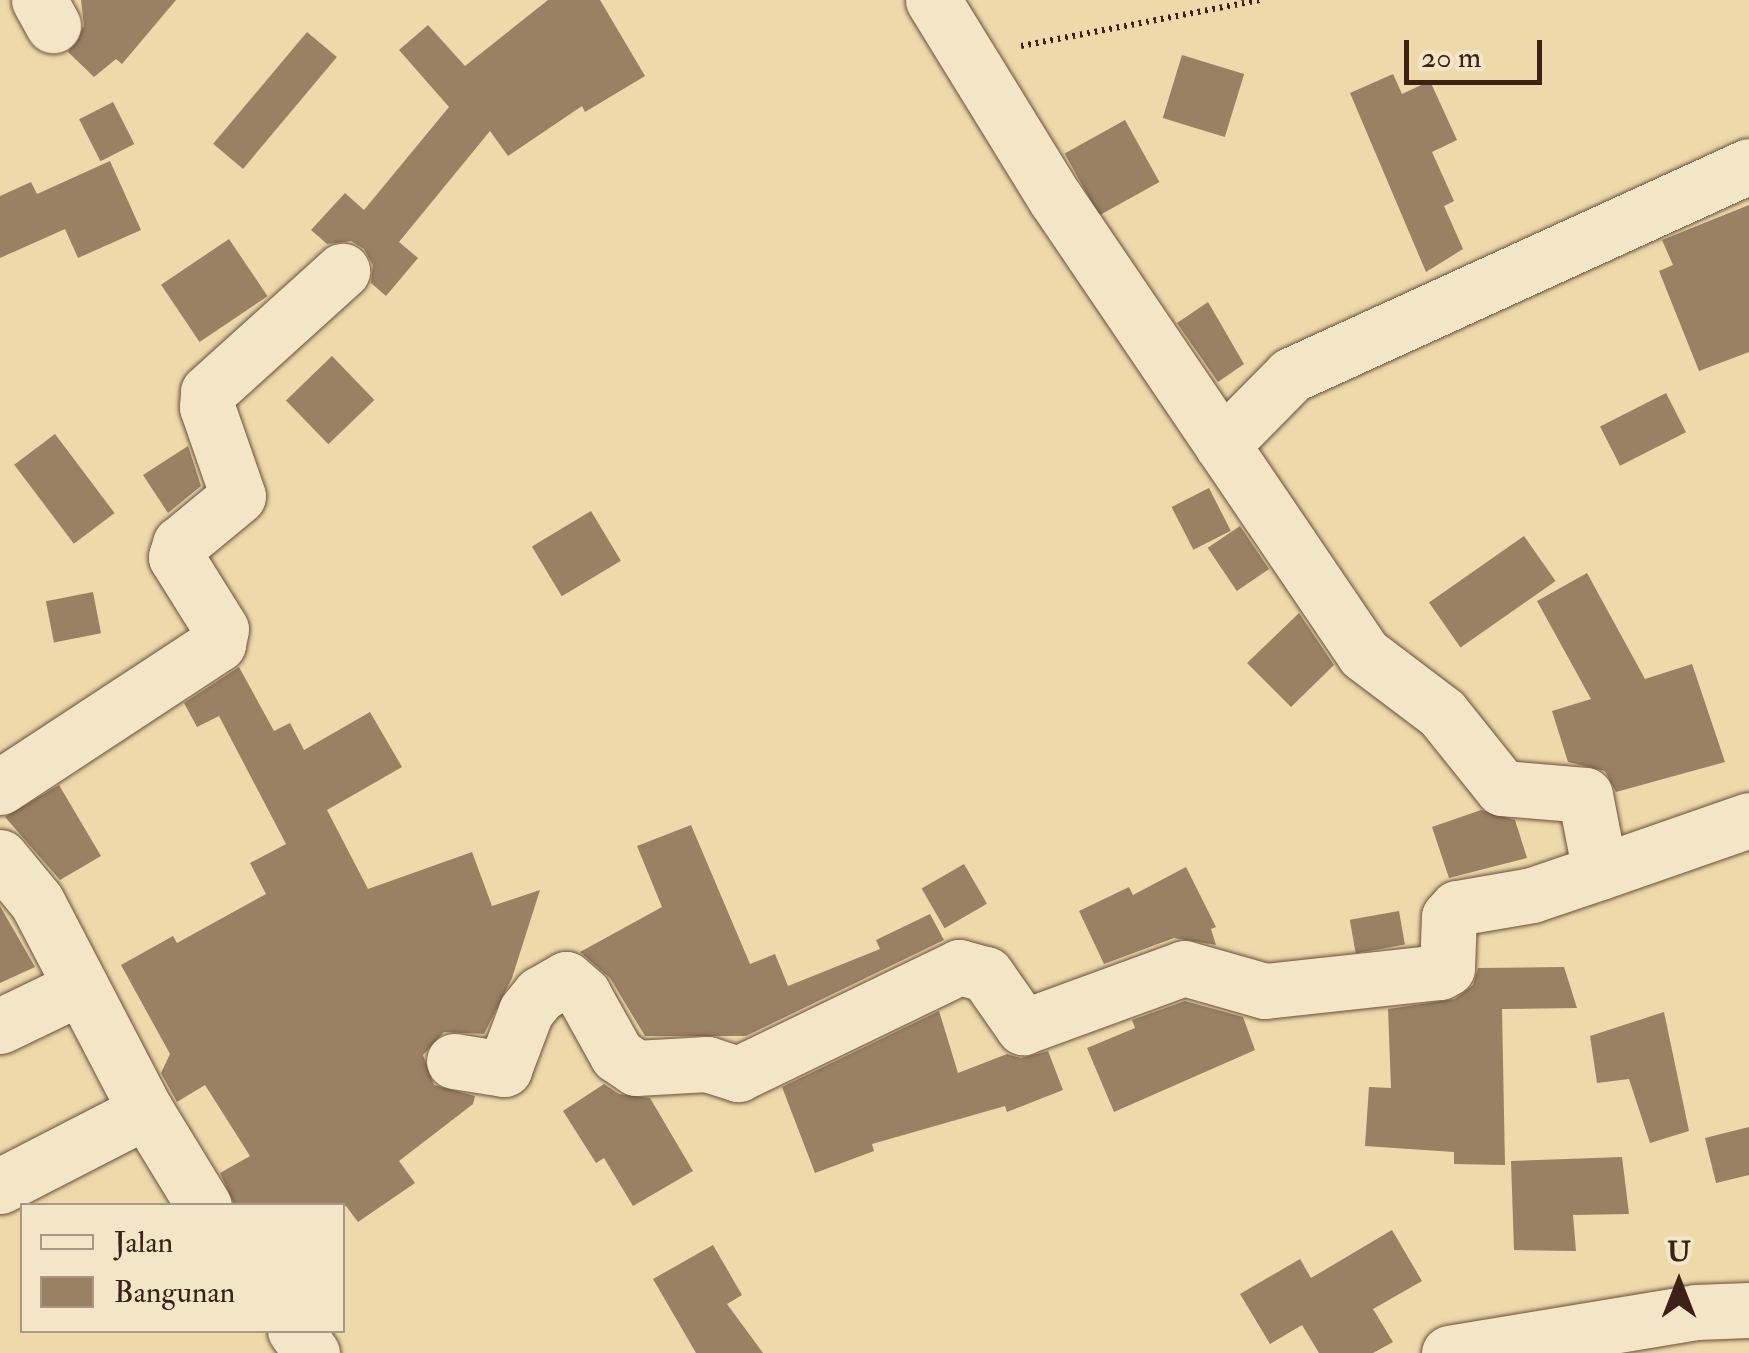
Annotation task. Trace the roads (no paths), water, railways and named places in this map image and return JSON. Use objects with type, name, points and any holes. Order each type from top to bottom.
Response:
[{"type":"street","points":[[932,0],[1055,198],[1364,654],[1442,712],[1502,788],[1585,795],[1600,872]]},
{"type":"street","points":[[1222,445],[1291,375],[1749,166]]},
{"type":"street","points":[[0,787],[218,644],[220,629],[176,557],[180,544],[238,496],[207,407],[208,392],[342,272]]},
{"type":"street","points":[[454,1061],[504,1069],[526,1011],[540,994],[566,979],[583,994],[617,1054],[636,1068],[708,1064],[738,1074],[959,967],[986,974],[1023,1027],[1184,968],[1265,991],[1440,972],[1447,968],[1449,918],[1457,908],[1532,894],[1749,820]]},
{"type":"street","points":[[0,857],[37,902],[146,1111],[202,1203]]},
{"type":"street","points":[[0,1026],[82,987]]},
{"type":"street","points":[[0,1186],[146,1111]]},
{"type":"street","points":[[1449,1353],[1696,1312],[1749,1310]]}]
